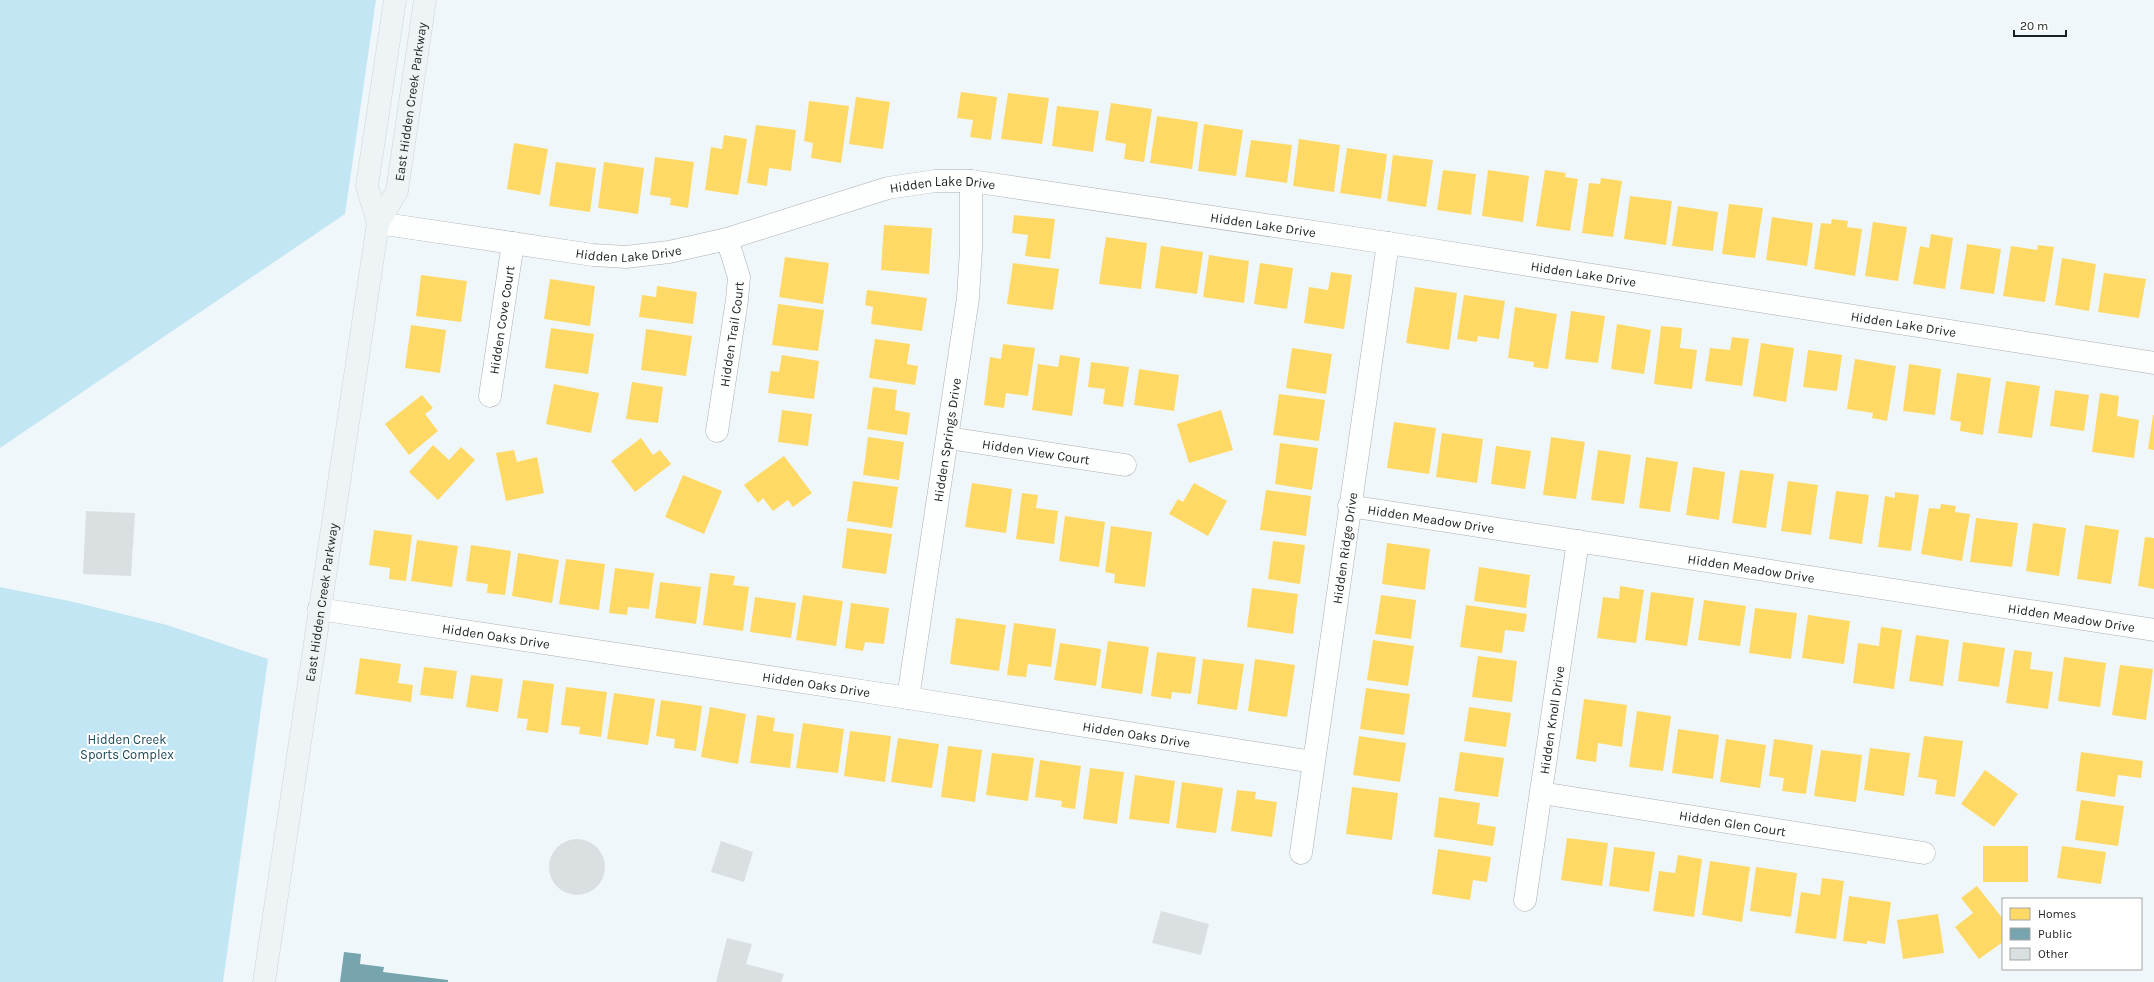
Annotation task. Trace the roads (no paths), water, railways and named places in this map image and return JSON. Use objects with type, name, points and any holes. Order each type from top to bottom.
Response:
[{"type":"main road","name":"East Hidden Creek Parkway","points":[[378,223],[367,186],[395,0]]},
{"type":"main road","name":"East Hidden Creek Parkway","points":[[264,982],[378,223],[397,191],[425,0]]},
{"type":"street","name":"Hidden Lake Drive","points":[[378,223],[593,255],[626,257],[669,252],[727,239],[888,188],[935,180],[970,181],[1388,243],[2154,363]]},
{"type":"street","name":"Hidden Springs Drive","points":[[908,698],[968,298],[971,249],[970,181]]},
{"type":"street","name":"Hidden Trail Court","points":[[718,431],[737,300],[739,276],[727,239]]},
{"type":"street","name":"Hidden Cove Court","points":[[490,396],[513,243]]},
{"type":"street","name":"Hidden Ridge Drive","points":[[1301,853],[1388,243]]},
{"type":"street","name":"Hidden View Court","points":[[948,438],[1125,465]]},
{"type":"street","name":"Hidden Meadow Drive","points":[[1350,506],[2154,630]]},
{"type":"street","name":"Hidden Knoll Drive","points":[[1525,900],[1578,541]]},
{"type":"street","name":"Hidden Oaks Drive","points":[[319,609],[908,698],[1313,762]]},
{"type":"street","name":"Hidden Glen Court","points":[[1541,793],[1924,853]]},
{"type":"park label","name":"Hidden Creek Sports Complex","points":[[127,746]]}]
